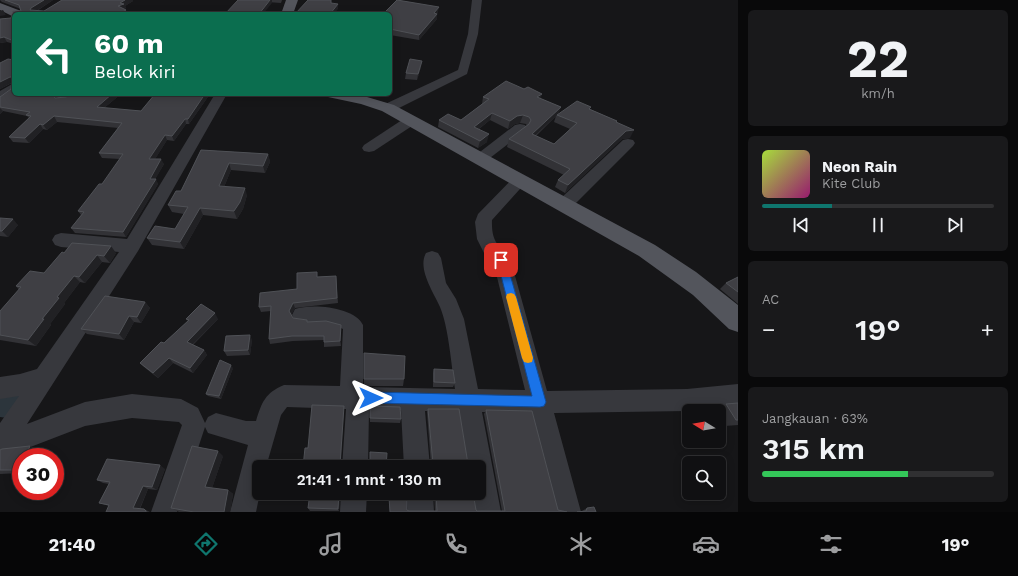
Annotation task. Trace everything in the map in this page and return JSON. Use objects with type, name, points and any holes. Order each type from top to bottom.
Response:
[{"type":"main road","points":[[288,12],[292,0]]},
{"type":"main road","points":[[0,6],[12,16]]},
{"type":"main road","points":[[343,96],[364,100],[388,108],[565,204],[660,258],[690,279],[724,307],[738,321]]},
{"type":"street","points":[[388,108],[463,72],[473,34],[477,0]]},
{"type":"street","points":[[0,97],[12,88]]},
{"type":"street","points":[[164,512],[194,425],[192,417],[188,414],[181,411],[132,406],[85,414],[20,439],[4,437],[132,246],[220,96]]},
{"type":"street","points":[[369,148],[410,120]]},
{"type":"street","points":[[481,158],[520,128]]},
{"type":"street","points":[[565,204],[628,143]]},
{"type":"street","points":[[520,180],[484,216],[483,223],[487,244],[501,260],[540,402],[568,512]]},
{"type":"street","points":[[61,240],[132,246]]},
{"type":"street","points":[[432,258],[437,284],[449,305],[454,319],[488,512]]},
{"type":"street","points":[[302,315],[334,317],[347,321],[353,325],[355,460]]},
{"type":"street","points":[[0,388],[42,381]]},
{"type":"street","points":[[244,512],[255,461],[271,409],[279,399],[284,396],[540,402],[687,400],[738,395]]},
{"type":"street","points":[[412,398],[416,460]]},
{"type":"street","points":[[216,425],[246,432],[264,433]]},
{"type":"street","points":[[353,512],[354,500]]},
{"type":"street","points":[[420,500],[421,512]]},
{"type":"building","points":[[5,0],[44,0],[30,10],[44,11],[62,0],[125,0],[120,3],[124,4],[118,6],[126,10],[122,12],[13,12],[21,11],[19,5]]},
{"type":"building","points":[[238,0],[270,0],[261,12],[227,12]]},
{"type":"building","points":[[308,0],[331,0],[331,3],[338,4],[332,12],[297,12]]},
{"type":"building","points":[[397,0],[439,7],[434,13],[437,14],[419,35],[392,29],[392,12],[385,12]]},
{"type":"building","points":[[12,14],[12,40],[4,37],[0,38],[0,19],[11,18]]},
{"type":"building","points":[[8,59],[12,60],[12,77],[0,82],[0,63]]},
{"type":"building","points":[[410,59],[422,61],[418,74],[406,73]]},
{"type":"building","points":[[12,77],[12,96],[54,96],[55,98],[68,96],[110,96],[97,107],[141,111],[153,96],[204,96],[188,119],[185,119],[172,136],[165,135],[149,159],[161,159],[150,179],[156,179],[123,232],[71,228],[84,212],[78,211],[99,184],[102,184],[123,154],[99,153],[122,123],[54,116],[43,125],[40,124],[25,138],[9,137],[31,116],[26,115],[30,112],[0,107],[0,97],[11,89]]},
{"type":"building","points":[[506,81],[524,89],[528,87],[542,94],[537,97],[561,107],[532,134],[554,144],[577,123],[557,115],[577,101],[591,107],[589,109],[634,130],[626,131],[568,185],[558,180],[570,169],[509,139],[529,124],[531,120],[529,117],[523,115],[517,116],[510,121],[492,113],[474,127],[489,134],[480,141],[439,120],[448,114],[461,120],[489,99],[483,97]]},
{"type":"building","points":[[201,150],[268,154],[263,166],[229,163],[219,186],[245,188],[240,202],[234,211],[200,208],[180,242],[147,238],[155,226],[175,229],[188,207],[168,205],[176,191],[181,191]]},
{"type":"building","points":[[0,218],[13,219],[2,231],[0,231]]},
{"type":"building","points":[[72,243],[111,246],[104,256],[97,255],[79,277],[74,276],[57,297],[59,298],[42,319],[44,319],[28,340],[0,335],[0,311],[21,287],[16,286],[30,271],[44,273]]},
{"type":"building","points":[[317,272],[317,277],[336,276],[337,298],[293,303],[289,311],[293,318],[307,320],[307,322],[326,321],[341,325],[340,341],[324,342],[324,336],[292,336],[269,339],[271,306],[259,307],[260,293],[297,289],[297,273]]},
{"type":"building","points":[[738,277],[738,292],[726,283]]},
{"type":"building","points":[[105,296],[145,302],[137,317],[129,316],[119,334],[81,329]]},
{"type":"building","points":[[201,304],[215,313],[187,342],[204,350],[190,368],[169,358],[153,373],[140,363],[161,342],[164,343],[189,320],[186,319]]},
{"type":"building","points":[[250,335],[248,350],[224,351],[226,336]]},
{"type":"building","points":[[364,353],[405,356],[404,379],[364,379]]},
{"type":"building","points":[[220,360],[231,365],[219,396],[206,394]]},
{"type":"building","points":[[434,369],[453,370],[455,383],[434,382]]},
{"type":"building","points":[[738,403],[738,420],[736,420],[726,404]]},
{"type":"building","points":[[312,405],[344,406],[340,460],[304,460],[305,448],[308,448]]},
{"type":"building","points":[[370,406],[400,407],[401,419],[370,418]]},
{"type":"building","points":[[428,409],[459,409],[467,460],[433,460]]},
{"type":"building","points":[[486,410],[532,411],[558,510],[567,512],[390,512],[389,500],[407,500],[407,510],[409,511],[437,511],[436,500],[474,500],[477,511],[505,511]]},
{"type":"building","points":[[30,446],[29,448],[12,448],[12,470],[0,470],[0,450],[2,449]]},
{"type":"building","points":[[192,446],[218,451],[205,487],[228,490],[224,512],[194,512],[171,508]]},
{"type":"building","points":[[370,452],[387,453],[386,460],[370,460]]},
{"type":"building","points":[[107,459],[160,465],[152,487],[143,486],[133,508],[144,509],[146,512],[106,512],[109,505],[99,503],[110,482],[97,480]]},
{"type":"building","points":[[309,500],[339,500],[338,509],[308,508]]},
{"type":"building","points":[[594,507],[596,512],[577,512],[586,511],[587,508]]},
{"type":"waterway","points":[[0,401],[15,403]]},
{"type":"slow traffic","points":[[511,297],[528,358]]},
{"type":"route","points":[[371,398],[540,402],[501,260]]}]
